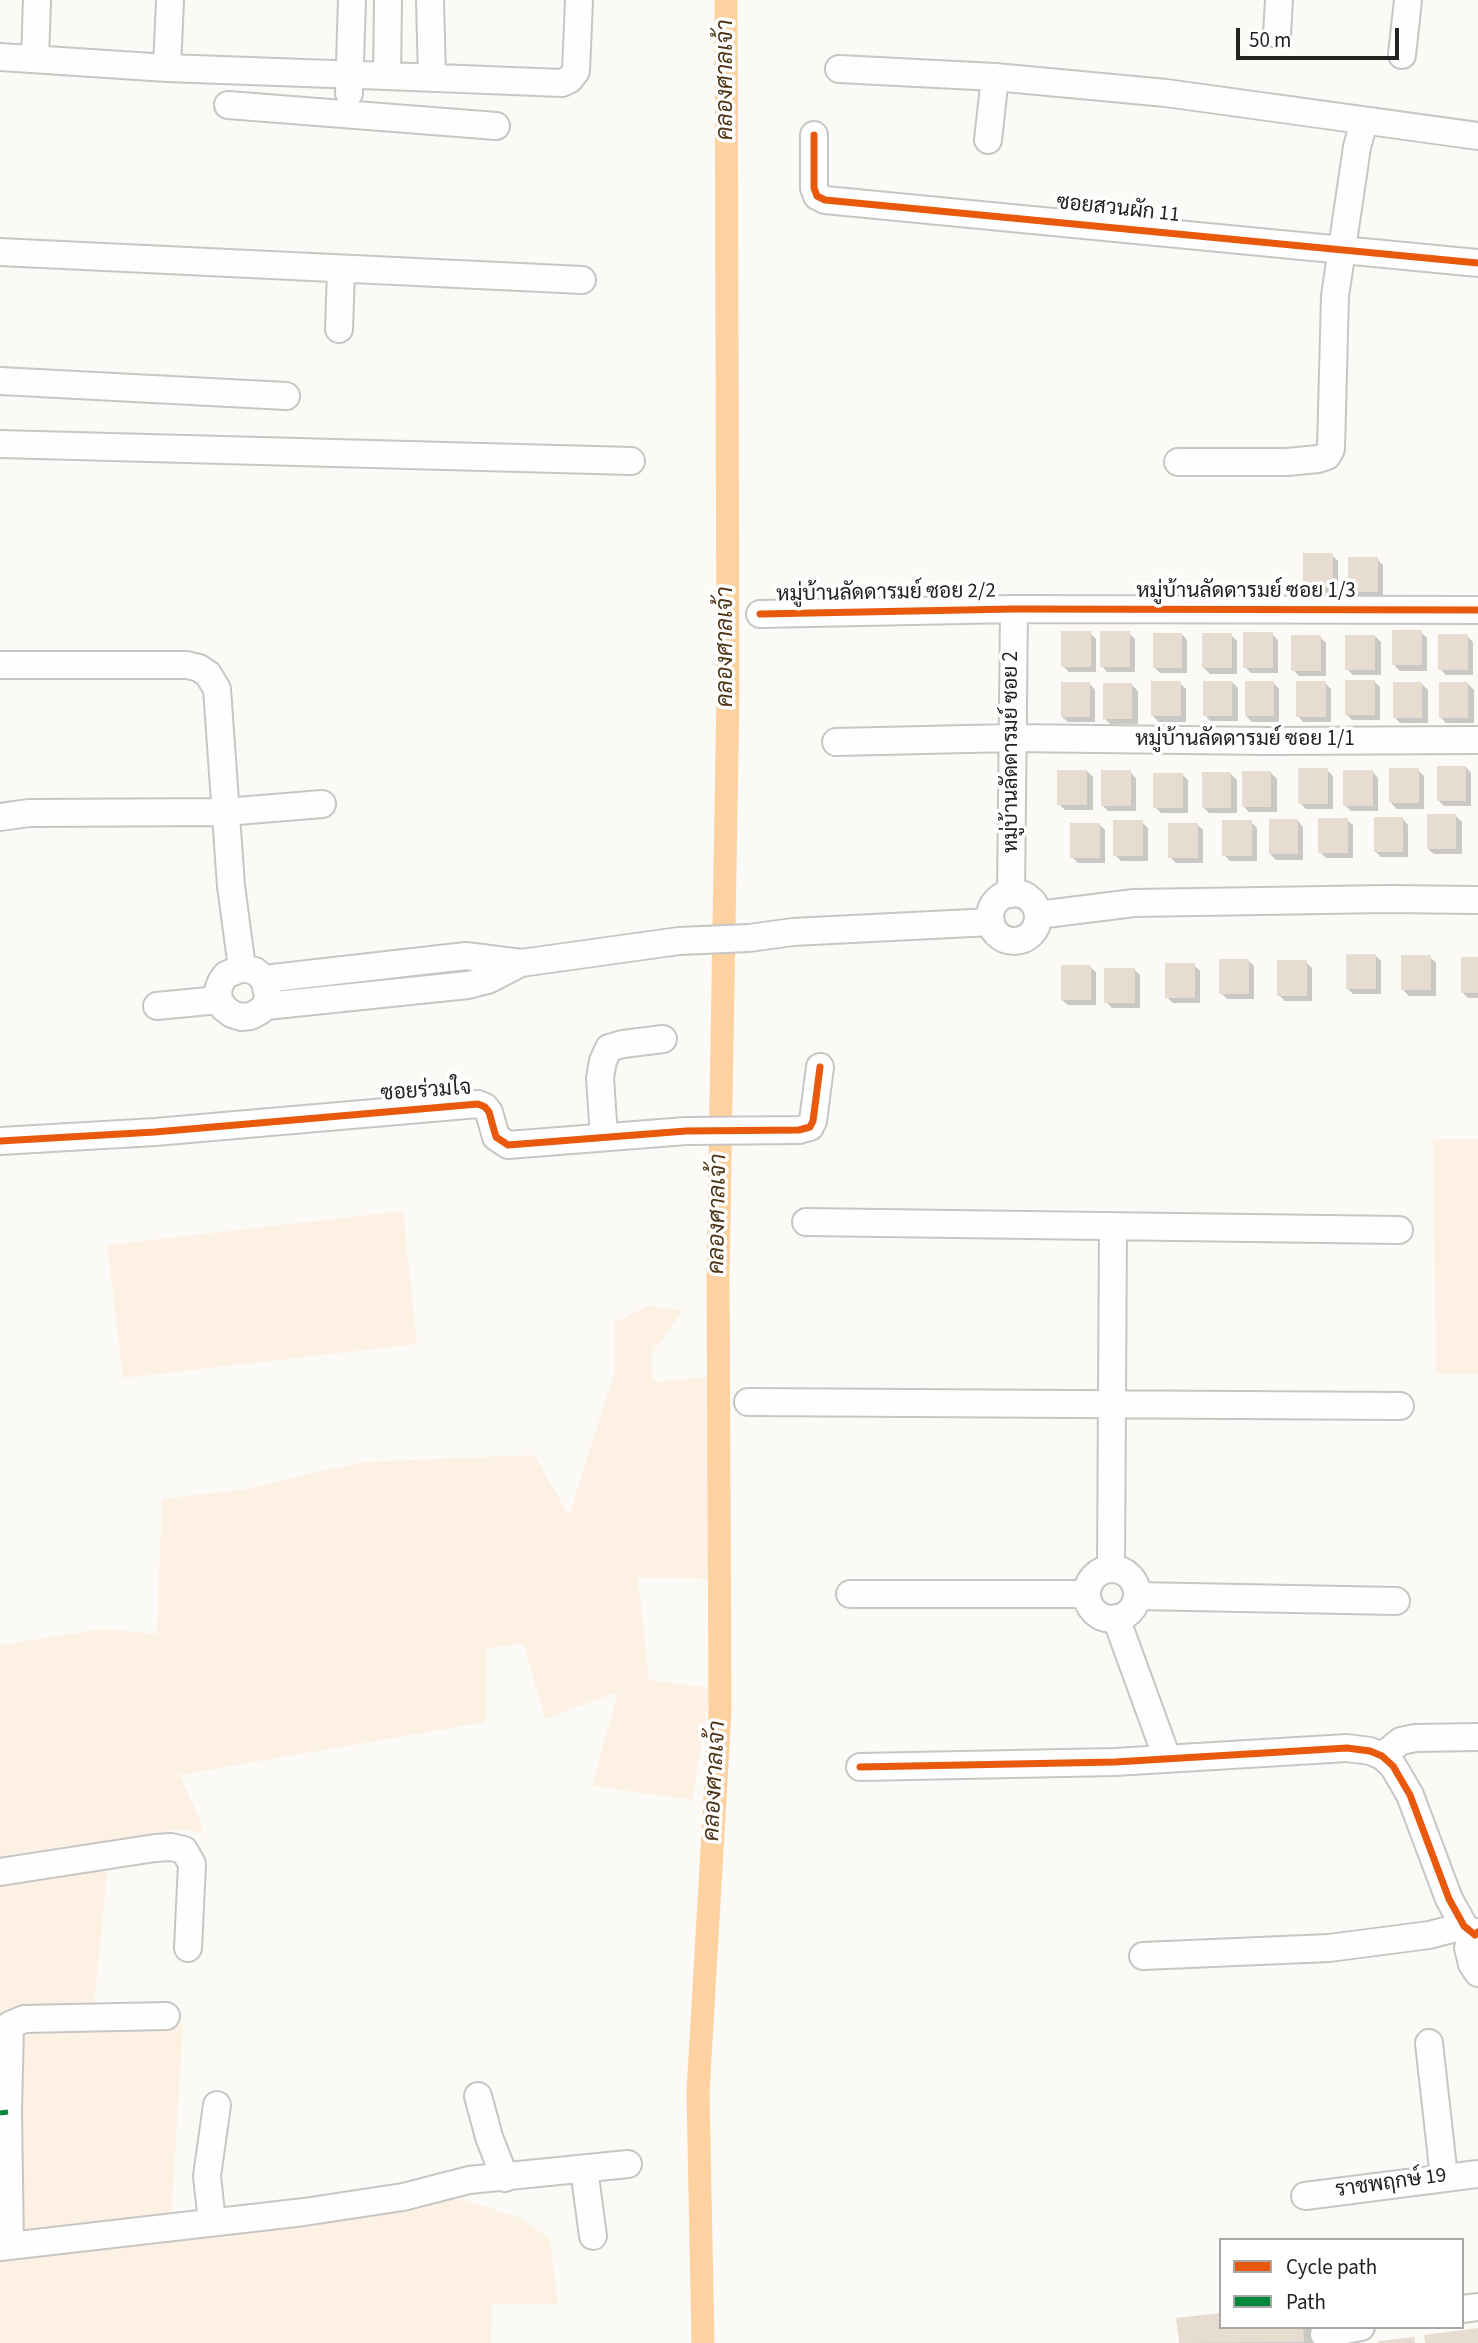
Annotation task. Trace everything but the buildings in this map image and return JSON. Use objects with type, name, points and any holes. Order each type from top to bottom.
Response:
[{"type":"street","points":[[35,59],[37,0]]},
{"type":"street","points":[[167,68],[170,0]]},
{"type":"street","points":[[348,114],[352,0]]},
{"type":"street","points":[[387,76],[388,0]]},
{"type":"street","points":[[430,0],[432,78]]},
{"type":"street","points":[[0,57],[167,68],[562,83],[570,79],[576,71],[579,0]]},
{"type":"street","points":[[1277,34],[1279,0]]},
{"type":"street","points":[[1402,55],[1408,0]]},
{"type":"street","points":[[839,69],[995,77],[1166,93],[1478,136]]},
{"type":"street","points":[[988,140],[995,77]]},
{"type":"street","points":[[228,105],[496,126]]},
{"type":"street","points":[[1178,462],[1287,462],[1327,456],[1331,449],[1335,296],[1357,147],[1364,121]]},
{"type":"street","name":"ซอยสวนผัก 11","points":[[814,135],[814,188],[817,196],[825,200],[1478,263]]},
{"type":"street","points":[[0,252],[582,280]]},
{"type":"street","points":[[339,329],[341,270]]},
{"type":"street","points":[[0,381],[286,396]]},
{"type":"street","points":[[0,444],[631,461]]},
{"type":"street","name":"หมู่บ้านลัดดารมย์ ซอย 1/3","points":[[1014,609],[1478,610]]},
{"type":"street","name":"หมู่บ้านลัดดารมย์ ซอย 2/2","points":[[760,614],[1014,609]]},
{"type":"street","name":"หมู่บ้านลัดดารมย์ ซอย 2","points":[[1011,894],[1014,609]]},
{"type":"street","points":[[0,666],[187,666],[199,668],[208,674],[217,689],[225,812],[253,973],[268,995],[266,1006]]},
{"type":"street","name":"หมู่บ้านลัดดารมย์ ซอย 1/1","points":[[836,742],[1011,738],[1478,740]]},
{"type":"street","points":[[0,817],[29,813],[225,812],[322,804]]},
{"type":"street","points":[[1016,893],[1030,899],[1038,915],[1032,934],[1013,941],[995,932],[990,922],[994,903],[1000,897],[1011,894],[1016,893]]},
{"type":"street","points":[[1038,915],[1134,902],[1387,898],[1478,900]]},
{"type":"street","points":[[521,963],[488,980],[468,985],[266,1006],[251,1016],[241,1017],[224,1008],[218,990],[226,975],[466,956],[521,963],[679,941],[990,922]]},
{"type":"street","points":[[157,1006],[219,999]]},
{"type":"street","points":[[604,1137],[600,1078],[609,1048],[663,1039]]},
{"type":"street","name":"ซอยร่วมใจ","points":[[0,1142],[155,1132],[478,1104],[489,1112],[496,1137],[508,1145],[686,1131],[799,1130],[810,1126],[813,1121],[820,1067]]},
{"type":"street","points":[[806,1222],[1399,1230]]},
{"type":"street","points":[[1111,1569],[1113,1227]]},
{"type":"street","points":[[748,1402],[1400,1406]]},
{"type":"street","points":[[1111,1569],[1125,1572],[1130,1577],[1135,1583],[1137,1596],[1131,1611],[1116,1618],[1108,1618],[1093,1610],[1087,1594],[1094,1577],[1111,1569]]},
{"type":"street","points":[[850,1594],[1087,1594]]},
{"type":"street","points":[[1137,1596],[1396,1601]]},
{"type":"street","points":[[1116,1618],[1167,1758]]},
{"type":"street","points":[[1382,1756],[1401,1741],[1415,1738],[1478,1737]]},
{"type":"street","points":[[860,1767],[1115,1762],[1347,1748],[1370,1751],[1382,1756],[1393,1766],[1410,1795],[1449,1899],[1472,1931],[1468,1948],[1472,1964],[1478,1973]]},
{"type":"street","points":[[0,1872],[155,1848],[184,1850],[191,1864],[188,1948]]},
{"type":"street","points":[[1143,1956],[1329,1948],[1472,1931]]},
{"type":"street","points":[[166,2016],[23,2019],[10,2025],[5,2246],[304,2212],[403,2197],[452,2183],[628,2164]]},
{"type":"street","points":[[1429,2043],[1444,2177]]},
{"type":"street","points":[[478,2096],[489,2137],[505,2178]]},
{"type":"street","points":[[212,2222],[207,2176],[217,2105]]},
{"type":"street","points":[[584,2169],[593,2236]]},
{"type":"street","name":"ราชพฤกษ์ 19","points":[[1305,2196],[1478,2174]]},
{"type":"street","points":[[1324,2334],[1350,2329]]},
{"type":"shaded area","points":[[1433,1139],[1478,1139],[1478,1374],[1436,1374]]},
{"type":"shaded area","points":[[403,1211],[417,1344],[123,1378],[107,1245]]},
{"type":"shaded area","points":[[647,1306],[683,1310],[651,1355],[653,1382],[709,1377],[708,1579],[638,1577],[649,1680],[711,1688],[692,1800],[592,1786],[618,1692],[545,1719],[524,1644],[487,1648],[486,1722],[179,1775],[199,1816],[204,1834],[184,1829],[0,1856],[0,1645],[103,1629],[157,1634],[162,1499],[246,1489],[362,1462],[534,1455],[569,1515],[615,1371],[615,1322]]},
{"type":"shaded area","points":[[108,1866],[92,2027],[183,2023],[171,2220],[0,2238],[0,1880]]},
{"type":"shaded area","points":[[456,2197],[518,2217],[550,2239],[558,2304],[492,2304],[491,2343],[0,2343],[0,2254]]},
{"type":"waterway","name":"คลองศาลเจ้า","points":[[703,2343],[698,2092],[720,1712],[718,1276],[728,693],[726,0]]},
{"type":"marked path","points":[[0,2113],[8,2112]]},
{"type":"cycle path","points":[[814,135],[814,188],[817,196],[825,200],[1478,263]]},
{"type":"cycle path","points":[[760,614],[1014,609],[1478,610]]},
{"type":"cycle path","points":[[0,1141],[155,1132],[478,1104],[489,1112],[496,1137],[508,1145],[686,1131],[799,1130],[810,1127],[813,1121],[820,1067]]},
{"type":"cycle path","points":[[860,1767],[1115,1762],[1347,1748],[1370,1751],[1382,1756],[1393,1766],[1410,1795],[1449,1899],[1464,1926],[1475,1935],[1478,1932]]}]
